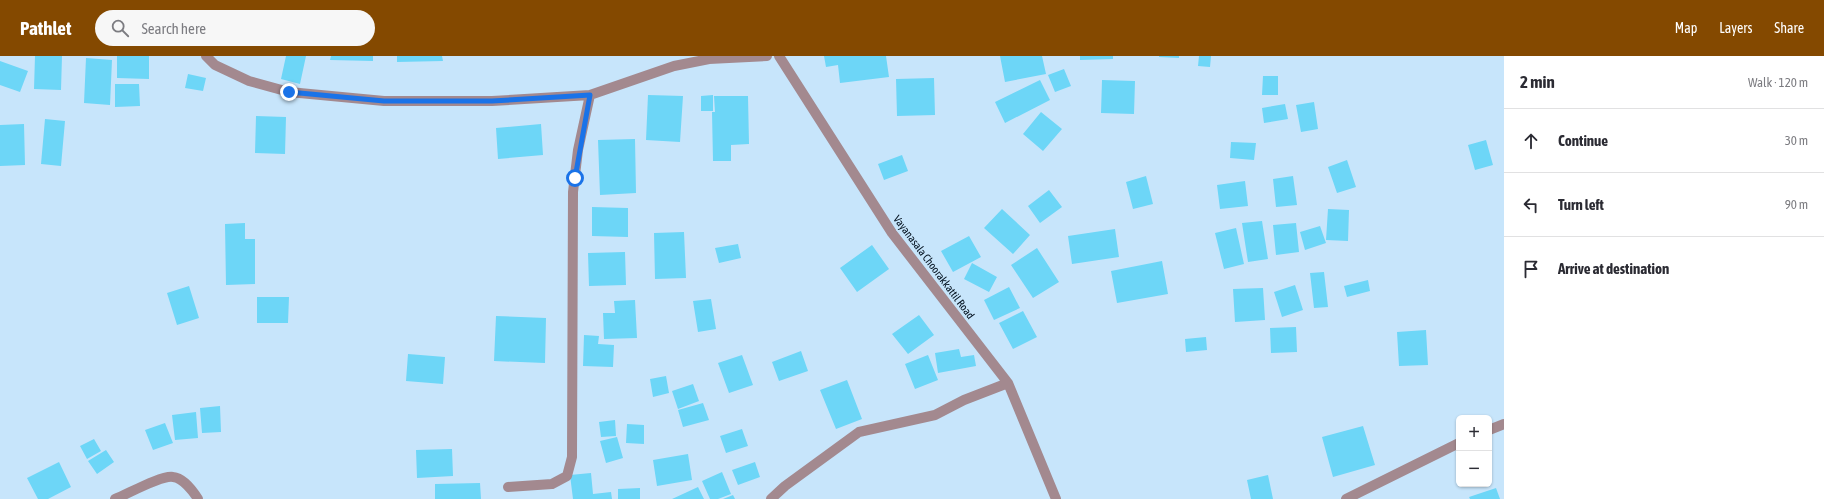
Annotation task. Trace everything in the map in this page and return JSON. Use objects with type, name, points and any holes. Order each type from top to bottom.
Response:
[{"type":"street","points":[[206,56],[215,65],[249,81],[289,92],[384,101],[492,101],[590,95],[674,66],[710,59],[767,56]]},
{"type":"street","name":"Vayanasala Choorakkattil Road","points":[[779,56],[892,233],[1008,383],[1056,499]]},
{"type":"street","points":[[508,487],[552,484],[567,476],[572,457],[573,192],[578,150],[590,95]]},
{"type":"street","points":[[771,499],[785,486],[859,432],[935,415],[964,400],[1008,383]]},
{"type":"street","points":[[1492,429],[1504,424]]},
{"type":"street","points":[[1346,499],[1456,444]]},
{"type":"street","points":[[115,499],[162,477],[174,476],[193,490],[198,499]]},
{"type":"building","points":[[35,56],[62,56],[61,90],[34,89]]},
{"type":"building","points":[[117,56],[149,56],[149,79],[117,78]]},
{"type":"building","points":[[286,56],[306,56],[300,84],[281,79]]},
{"type":"building","points":[[331,56],[373,56],[373,61],[330,60]]},
{"type":"building","points":[[397,56],[442,56],[443,61],[397,62]]},
{"type":"building","points":[[824,56],[886,56],[889,77],[840,83],[838,65],[826,67]]},
{"type":"building","points":[[1000,56],[1042,56],[1046,74],[1005,82]]},
{"type":"building","points":[[1080,56],[1113,56],[1113,59],[1080,60]]},
{"type":"building","points":[[1179,56],[1179,58],[1159,57]]},
{"type":"building","points":[[1199,56],[1211,56],[1210,67],[1198,66]]},
{"type":"building","points":[[86,58],[112,60],[110,105],[84,103]]},
{"type":"building","points":[[0,61],[28,71],[20,92],[0,85]]},
{"type":"building","points":[[1064,69],[1071,86],[1055,92],[1048,75]]},
{"type":"building","points":[[188,74],[206,78],[203,91],[185,88]]},
{"type":"building","points":[[1263,76],[1278,76],[1278,95],[1262,95]]},
{"type":"building","points":[[934,78],[935,115],[897,116],[896,79]]},
{"type":"building","points":[[1040,80],[1050,100],[1005,123],[995,102]]},
{"type":"building","points":[[1102,80],[1135,81],[1134,114],[1101,113]]},
{"type":"building","points":[[115,84],[139,84],[140,106],[115,107]]},
{"type":"building","points":[[648,95],[683,96],[680,142],[646,140]]},
{"type":"building","points":[[713,95],[713,111],[701,111],[701,96]]},
{"type":"building","points":[[714,96],[748,96],[749,144],[731,145],[731,161],[713,161],[712,112],[715,112]]},
{"type":"building","points":[[1314,102],[1318,129],[1301,132],[1296,105]]},
{"type":"building","points":[[1285,104],[1288,119],[1264,123],[1262,108]]},
{"type":"building","points":[[1041,112],[1062,129],[1043,151],[1023,134]]},
{"type":"building","points":[[256,116],[286,117],[285,154],[255,153]]},
{"type":"building","points":[[45,119],[65,121],[61,166],[41,164]]},
{"type":"building","points":[[24,124],[25,165],[0,166],[0,125]]},
{"type":"building","points":[[541,124],[543,155],[498,159],[496,128]]},
{"type":"building","points":[[635,139],[636,193],[600,195],[598,140]]},
{"type":"building","points":[[1486,140],[1493,165],[1475,170],[1468,145]]},
{"type":"building","points":[[1231,142],[1256,143],[1254,160],[1230,158]]},
{"type":"building","points":[[902,155],[908,171],[884,180],[878,164]]},
{"type":"building","points":[[1347,160],[1356,187],[1337,193],[1328,167]]},
{"type":"building","points":[[1146,176],[1153,204],[1133,209],[1126,182]]},
{"type":"building","points":[[1293,176],[1297,205],[1276,207],[1273,179]]},
{"type":"building","points":[[1245,181],[1248,206],[1220,209],[1217,185]]},
{"type":"building","points":[[1049,190],[1062,207],[1040,223],[1028,206]]},
{"type":"building","points":[[592,207],[628,208],[628,237],[592,236]]},
{"type":"building","points":[[1002,209],[1030,235],[1013,254],[984,228]]},
{"type":"building","points":[[1328,209],[1349,210],[1348,241],[1326,240]]},
{"type":"building","points":[[1262,221],[1268,259],[1248,262],[1242,223]]},
{"type":"building","points":[[245,223],[245,239],[255,239],[255,284],[226,285],[225,224]]},
{"type":"building","points":[[1296,223],[1299,252],[1276,255],[1273,225]]},
{"type":"building","points":[[1320,226],[1326,243],[1305,250],[1300,232]]},
{"type":"building","points":[[1236,228],[1244,264],[1224,269],[1215,233]]},
{"type":"building","points":[[1115,229],[1119,257],[1072,264],[1068,236]]},
{"type":"building","points":[[684,232],[686,278],[655,279],[654,233]]},
{"type":"building","points":[[969,236],[981,257],[953,272],[941,251]]},
{"type":"building","points":[[738,244],[741,258],[719,263],[715,248]]},
{"type":"building","points":[[872,245],[889,269],[857,292],[840,268]]},
{"type":"building","points":[[1037,248],[1059,282],[1033,298],[1011,265]]},
{"type":"building","points":[[625,252],[626,285],[589,286],[588,253]]},
{"type":"building","points":[[1162,261],[1168,294],[1117,303],[1111,271]]},
{"type":"building","points":[[972,263],[997,277],[989,292],[964,279]]},
{"type":"building","points":[[1324,272],[1328,307],[1314,308],[1310,273]]},
{"type":"building","points":[[1368,280],[1370,291],[1347,297],[1344,286]]},
{"type":"building","points":[[1295,285],[1303,310],[1282,317],[1274,292]]},
{"type":"building","points":[[189,286],[199,318],[177,325],[167,293]]},
{"type":"building","points":[[1009,287],[1020,308],[994,320],[984,300]]},
{"type":"building","points":[[1263,288],[1265,320],[1235,322],[1233,289]]},
{"type":"building","points":[[257,297],[289,297],[288,323],[257,323]]},
{"type":"building","points":[[711,299],[716,329],[698,332],[693,301]]},
{"type":"building","points":[[635,300],[637,338],[604,339],[603,313],[615,313],[614,301]]},
{"type":"building","points":[[1023,311],[1037,337],[1013,349],[999,323]]},
{"type":"building","points":[[919,315],[934,335],[908,354],[892,334]]},
{"type":"building","points":[[496,316],[546,318],[545,363],[494,361]]},
{"type":"building","points":[[1296,327],[1297,352],[1271,353],[1270,328]]},
{"type":"building","points":[[1426,330],[1428,365],[1399,366],[1397,332]]},
{"type":"building","points":[[584,335],[599,336],[598,344],[614,345],[613,367],[583,366]]},
{"type":"building","points":[[1206,337],[1207,350],[1186,352],[1185,339]]},
{"type":"building","points":[[959,349],[961,357],[974,355],[976,366],[938,373],[935,353]]},
{"type":"building","points":[[801,351],[808,371],[779,381],[772,362]]},
{"type":"building","points":[[408,354],[445,357],[443,384],[406,381]]},
{"type":"building","points":[[742,355],[753,385],[729,393],[718,363]]},
{"type":"building","points":[[928,355],[938,380],[915,389],[905,364]]},
{"type":"building","points":[[666,376],[669,393],[653,397],[650,379]]},
{"type":"building","points":[[847,380],[862,419],[836,429],[820,390]]},
{"type":"building","points":[[693,384],[699,401],[678,409],[672,391]]},
{"type":"building","points":[[703,403],[709,420],[683,427],[678,410]]},
{"type":"building","points":[[220,406],[221,432],[202,433],[200,408]]},
{"type":"building","points":[[196,412],[198,438],[175,440],[172,415]]},
{"type":"building","points":[[615,420],[616,436],[601,437],[599,422]]},
{"type":"building","points":[[165,423],[173,443],[153,450],[145,430]]},
{"type":"building","points":[[627,424],[644,425],[644,444],[626,443]]},
{"type":"building","points":[[1363,426],[1375,465],[1333,477],[1322,437]]},
{"type":"building","points":[[742,429],[748,446],[726,453],[720,436]]},
{"type":"building","points":[[617,437],[623,458],[606,463],[600,441]]},
{"type":"building","points":[[94,439],[101,451],[87,459],[80,446]]},
{"type":"building","points":[[452,449],[453,476],[417,478],[416,450]]},
{"type":"building","points":[[106,450],[114,462],[97,474],[88,461]]},
{"type":"building","points":[[688,454],[692,480],[657,486],[653,460]]},
{"type":"building","points":[[59,462],[71,487],[48,499],[38,499],[27,478]]},
{"type":"building","points":[[755,462],[760,477],[738,485],[732,470]]},
{"type":"building","points":[[722,472],[731,494],[718,499],[710,499],[702,481]]},
{"type":"building","points":[[591,473],[593,494],[611,492],[612,499],[573,499],[570,475]]},
{"type":"building","points":[[1268,475],[1273,499],[1251,499],[1247,480]]},
{"type":"building","points":[[480,483],[481,499],[435,499],[435,484]]},
{"type":"building","points":[[698,487],[704,499],[672,499]]},
{"type":"building","points":[[640,488],[640,499],[618,499],[618,489]]},
{"type":"building","points":[[1496,488],[1500,499],[1470,499],[1469,497]]},
{"type":"building","points":[[733,495],[735,499],[723,499]]},
{"type":"route","points":[[289,92],[384,101],[492,101],[590,95],[578,150],[575,178]]}]
